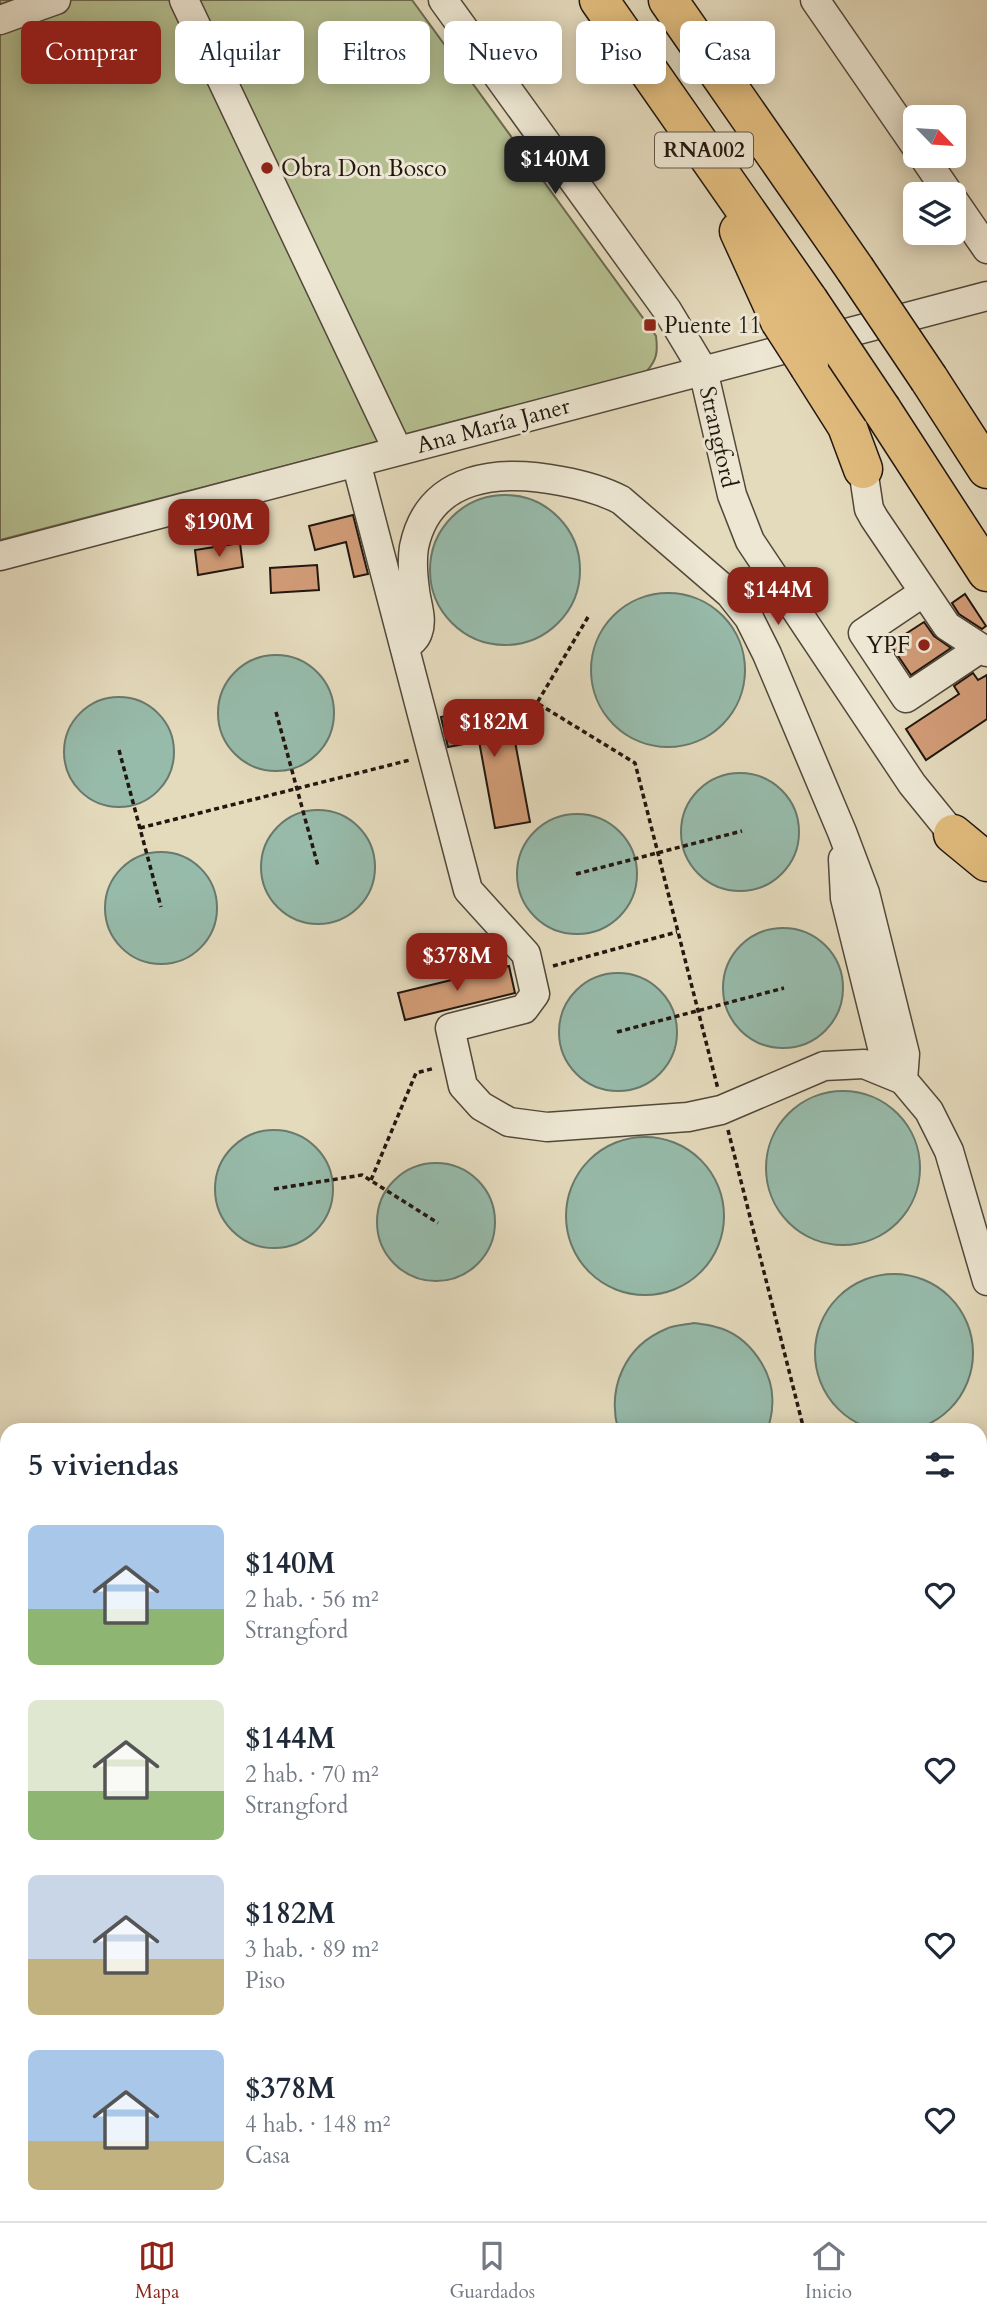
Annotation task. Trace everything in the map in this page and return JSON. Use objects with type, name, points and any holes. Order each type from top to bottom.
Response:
[{"type":"highway","name":"RNA002","points":[[599,0],[699,143],[794,311]]},
{"type":"highway","name":"RNA002","points":[[668,0],[855,269],[987,469]]},
{"type":"highway","points":[[794,311],[809,366],[847,426],[863,469]]},
{"type":"highway","points":[[794,311],[882,410],[987,572]]},
{"type":"highway","points":[[953,834],[987,862]]},
{"type":"street","points":[[0,20],[56,0]]},
{"type":"street","points":[[184,0],[398,451]]},
{"type":"street","name":"Strangford","points":[[443,0],[667,310],[703,370],[732,495],[750,541],[912,784],[987,878]]},
{"type":"street","points":[[815,0],[903,128]]},
{"type":"street","points":[[966,218],[987,249]]},
{"type":"street","name":"Ana María Janer","points":[[0,555],[987,296]]},
{"type":"street","points":[[356,462],[468,890],[526,954],[535,994],[524,1009],[450,1028],[463,1086],[481,1106],[509,1122],[547,1128],[688,1117],[723,1109],[824,1066],[864,1064],[903,1080],[929,1111],[949,1151],[987,1281]]},
{"type":"street","points":[[863,469],[869,509],[924,592],[947,626],[984,650],[906,698],[863,633],[924,592]]},
{"type":"street","points":[[405,648],[414,640],[420,623],[413,569],[414,547],[422,525],[434,506],[447,494],[475,480],[514,475],[538,476],[605,491],[621,500],[730,594],[749,618],[767,654],[842,832],[864,893],[905,1054],[903,1080]]},
{"type":"path","points":[[588,617],[537,703],[635,762],[802,1423]]},
{"type":"path","points":[[276,712],[318,866]]},
{"type":"path","points":[[119,750],[161,907]]},
{"type":"path","points":[[140,828],[433,754]]},
{"type":"path","points":[[576,874],[742,831]]},
{"type":"path","points":[[530,972],[678,931]]},
{"type":"path","points":[[617,1032],[783,988]]},
{"type":"path","points":[[371,1181],[416,1073],[457,1061]]},
{"type":"path","points":[[274,1189],[362,1175],[438,1223]]},
{"type":"shaded area","name":"Obra Don Bosco","points":[[0,0],[412,0],[427,21],[318,21],[318,84],[430,84],[430,25],[444,44],[444,84],[473,84],[656,336],[655,360],[646,372],[0,540]]},
{"type":"shaded area","points":[[505,495],[534,501],[558,517],[574,541],[580,570],[574,599],[558,623],[534,639],[505,645],[476,639],[452,623],[436,599],[430,570],[436,541],[452,517],[476,501]]},
{"type":"shaded area","points":[[668,593],[697,599],[722,616],[739,641],[745,670],[739,699],[722,724],[697,741],[668,747],[639,741],[614,724],[597,699],[591,670],[597,641],[614,616],[639,599]]},
{"type":"shaded area","points":[[276,655],[298,659],[317,672],[330,691],[334,713],[330,735],[317,754],[298,767],[276,771],[254,767],[235,754],[222,735],[218,713],[222,691],[235,672],[254,659]]},
{"type":"shaded area","points":[[119,697],[140,701],[158,713],[170,731],[174,752],[170,773],[158,791],[140,803],[119,807],[98,803],[80,791],[68,773],[64,752],[68,731],[80,713],[98,701]]},
{"type":"shaded area","points":[[740,773],[763,777],[782,790],[795,809],[799,832],[795,855],[782,874],[763,887],[740,891],[717,887],[698,874],[685,855],[681,832],[685,809],[698,790],[717,777]]},
{"type":"shaded area","points":[[318,810],[340,814],[358,827],[371,845],[375,867],[371,889],[358,907],[340,920],[318,924],[296,920],[278,907],[265,889],[261,867],[265,845],[278,827],[296,814]]},
{"type":"shaded area","points":[[577,814],[600,819],[619,832],[632,851],[637,874],[632,897],[619,916],[600,929],[577,934],[554,929],[535,916],[522,897],[517,874],[522,851],[535,832],[554,819]]},
{"type":"shaded area","points":[[161,852],[182,857],[200,869],[212,887],[217,908],[212,929],[200,947],[182,959],[161,964],[140,959],[122,947],[110,929],[105,908],[110,887],[122,869],[140,857]]},
{"type":"shaded area","points":[[783,928],[806,933],[825,946],[838,965],[843,988],[838,1011],[825,1030],[806,1043],[783,1048],[760,1043],[741,1030],[728,1011],[723,988],[728,965],[741,946],[760,933]]},
{"type":"shaded area","points":[[618,973],[641,977],[660,990],[673,1009],[677,1032],[673,1055],[660,1074],[641,1087],[618,1091],[595,1087],[576,1074],[563,1055],[559,1032],[563,1009],[576,990],[595,977]]},
{"type":"shaded area","points":[[843,1091],[873,1097],[898,1113],[914,1138],[920,1168],[914,1198],[898,1223],[873,1239],[843,1245],[813,1239],[788,1223],[772,1198],[766,1168],[772,1138],[788,1113],[813,1097]]},
{"type":"shaded area","points":[[274,1130],[297,1134],[316,1147],[329,1166],[333,1189],[329,1212],[316,1231],[297,1244],[274,1248],[251,1244],[232,1231],[219,1212],[215,1189],[219,1166],[232,1147],[251,1134]]},
{"type":"shaded area","points":[[645,1137],[675,1143],[701,1160],[718,1186],[724,1216],[718,1246],[701,1272],[675,1289],[645,1295],[615,1289],[589,1272],[572,1246],[566,1216],[572,1186],[589,1160],[615,1143]]},
{"type":"shaded area","points":[[436,1163],[459,1167],[478,1180],[491,1199],[495,1222],[491,1245],[478,1264],[459,1277],[436,1281],[413,1277],[394,1264],[381,1245],[377,1222],[381,1199],[394,1180],[413,1167]]},
{"type":"shaded area","points":[[879,1276],[909,1276],[938,1288],[950,1297],[959,1309],[971,1338],[973,1353],[967,1383],[950,1409],[929,1423],[859,1423],[838,1409],[821,1383],[817,1368],[817,1338],[829,1309],[838,1297],[850,1288]]},
{"type":"shaded area","points":[[694,1323],[713,1326],[728,1331],[749,1347],[758,1357],[770,1382],[772,1411],[769,1423],[617,1423],[615,1398],[622,1370],[640,1346],[652,1336],[669,1328]]},
{"type":"building","points":[[353,515],[368,574],[354,577],[346,542],[315,550],[309,526]]},
{"type":"building","points":[[240,543],[243,567],[198,575],[195,550]]},
{"type":"building","points":[[317,565],[319,590],[271,593],[270,568]]},
{"type":"building","points":[[965,594],[986,626],[982,629],[959,614],[952,603]]},
{"type":"building","points":[[924,622],[934,636],[951,648],[911,675],[890,644]]},
{"type":"building","points":[[973,673],[978,680],[987,675],[987,719],[926,760],[906,729],[959,694],[954,686]]},
{"type":"building","points":[[508,704],[530,822],[495,828],[479,741],[448,747],[441,717]]},
{"type":"building","points":[[509,966],[515,993],[405,1020],[398,993]]},
{"type":"place","name":"Obra Don Bosco","points":[[267,168]]},
{"type":"place","name":"Puente 11","points":[[650,325]]},
{"type":"place","name":"YPF","points":[[924,645]]}]
